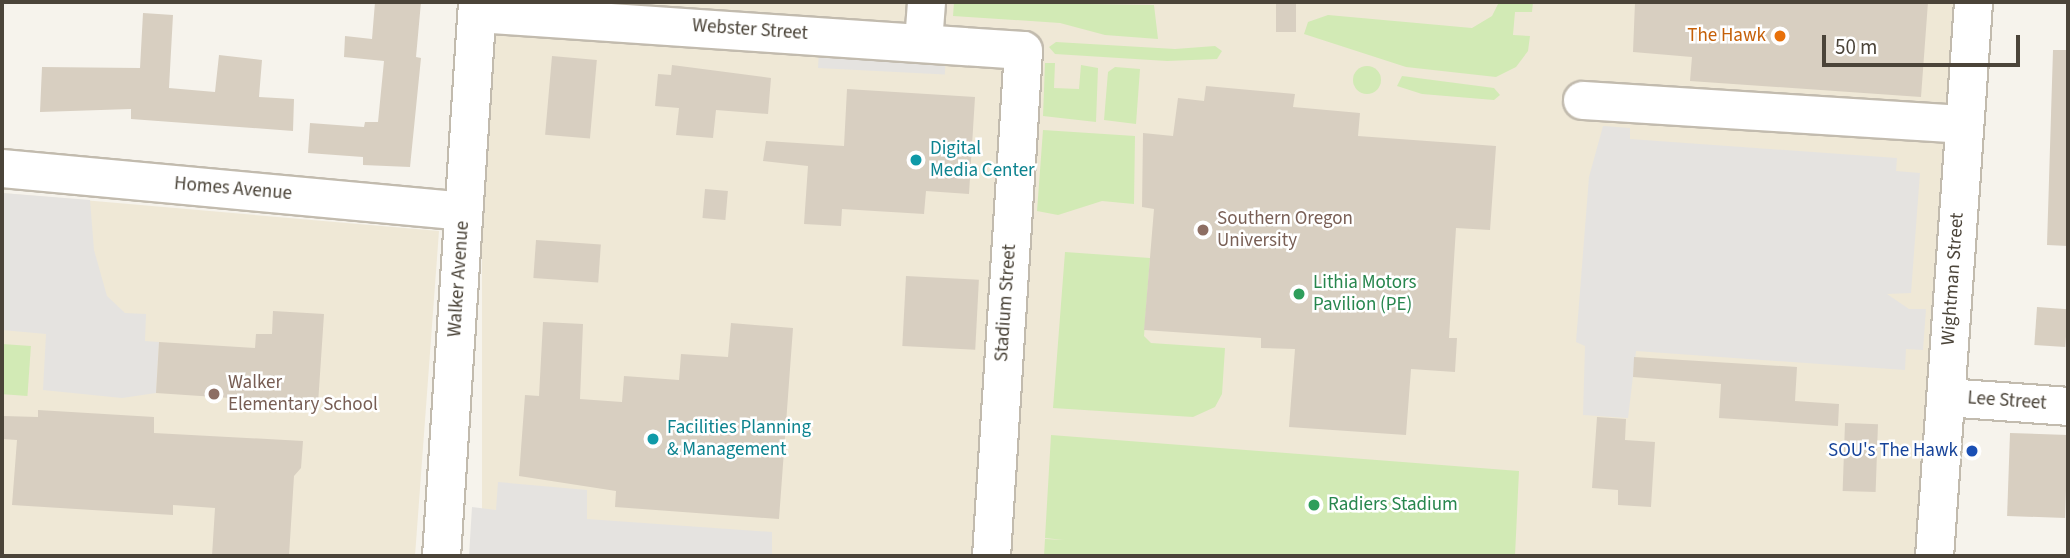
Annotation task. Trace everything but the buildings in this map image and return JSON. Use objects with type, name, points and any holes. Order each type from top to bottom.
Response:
[{"type":"street","points":[[923,42],[926,2]]},
{"type":"street","name":"Wightman Street","points":[[1934,556],[1973,2]]},
{"type":"street","name":"Webster Street","points":[[477,8],[1023,50]]},
{"type":"street","name":"Walker Avenue","points":[[440,556],[477,8]]},
{"type":"street","name":"Stadium Street","points":[[991,556],[1023,50]]},
{"type":"street","points":[[1582,100],[1963,124]]},
{"type":"street","name":"Homes Avenue","points":[[2,168],[463,211]]},
{"type":"street","name":"Lee Street","points":[[1946,397],[2068,406]]},
{"type":"shaded area","name":"Southern Oregon University","points":[[482,2],[1955,2],[1955,556],[482,556]]},
{"type":"shaded area","points":[[819,49],[946,56],[945,75],[818,68]]},
{"type":"shaded area","points":[[1603,126],[1630,128],[1630,139],[1897,158],[1896,171],[1920,173],[1911,293],[1887,294],[1909,309],[1926,309],[1923,350],[1906,349],[1905,370],[1636,351],[1628,418],[1583,415],[1585,346],[1576,342],[1589,177]]},
{"type":"shaded area","name":"Walker Elementary School","points":[[2,193],[439,231],[415,556],[2,556]]},
{"type":"shaded area","points":[[2,193],[90,200],[94,250],[107,296],[125,313],[146,314],[145,341],[159,342],[156,393],[122,398],[43,390],[46,334],[2,330]]},
{"type":"shaded area","points":[[498,482],[587,490],[587,519],[772,532],[772,556],[469,556],[472,507],[496,510]]},
{"type":"green space","points":[[954,2],[1154,5],[1158,39],[1105,35],[1060,23],[953,16]]},
{"type":"green space","points":[[1499,2],[1533,2],[1532,12],[1515,12],[1513,35],[1530,36],[1528,51],[1516,67],[1496,77],[1406,67],[1304,34],[1308,22],[1328,15],[1472,28],[1492,16]]},
{"type":"green space","points":[[1056,42],[1175,49],[1215,46],[1222,51],[1217,59],[1167,61],[1055,54],[1049,47]]},
{"type":"green space","points":[[1045,63],[1055,63],[1054,88],[1079,89],[1081,65],[1098,68],[1096,122],[1043,116]]},
{"type":"green space","points":[[1367,66],[1377,70],[1381,80],[1377,90],[1367,94],[1357,90],[1353,80],[1357,70]]},
{"type":"green space","points":[[1115,67],[1140,69],[1136,124],[1104,120],[1108,72]]},
{"type":"green space","points":[[1402,76],[1494,88],[1500,95],[1494,100],[1422,94],[1397,86]]},
{"type":"green space","points":[[1043,130],[1135,136],[1134,204],[1102,201],[1058,215],[1037,211]]},
{"type":"green space","points":[[1065,252],[1150,258],[1144,336],[1151,343],[1225,348],[1222,394],[1215,407],[1193,417],[1053,408]]},
{"type":"green space","points":[[2,344],[31,346],[27,396],[2,394]]},
{"type":"green space","name":"Radiers Stadium","points":[[1051,435],[1519,471],[1515,556],[1044,556],[1045,539],[1064,540],[1045,538]]},
{"type":"place","name":"The Hawk","points":[[1780,36]]},
{"type":"place","name":"Digital Media Center","points":[[916,160]]},
{"type":"place","name":"Southern Oregon University","points":[[1203,230]]},
{"type":"place","name":"Lithia Motors Pavilion (PE)","points":[[1299,294]]},
{"type":"place","name":"Walker Elementary School","points":[[214,394]]},
{"type":"place","name":"Facilities Planning & Management","points":[[653,439]]},
{"type":"place","name":"SOU's The Hawk","points":[[1972,451]]},
{"type":"place","name":"Radiers Stadium","points":[[1314,505]]}]
